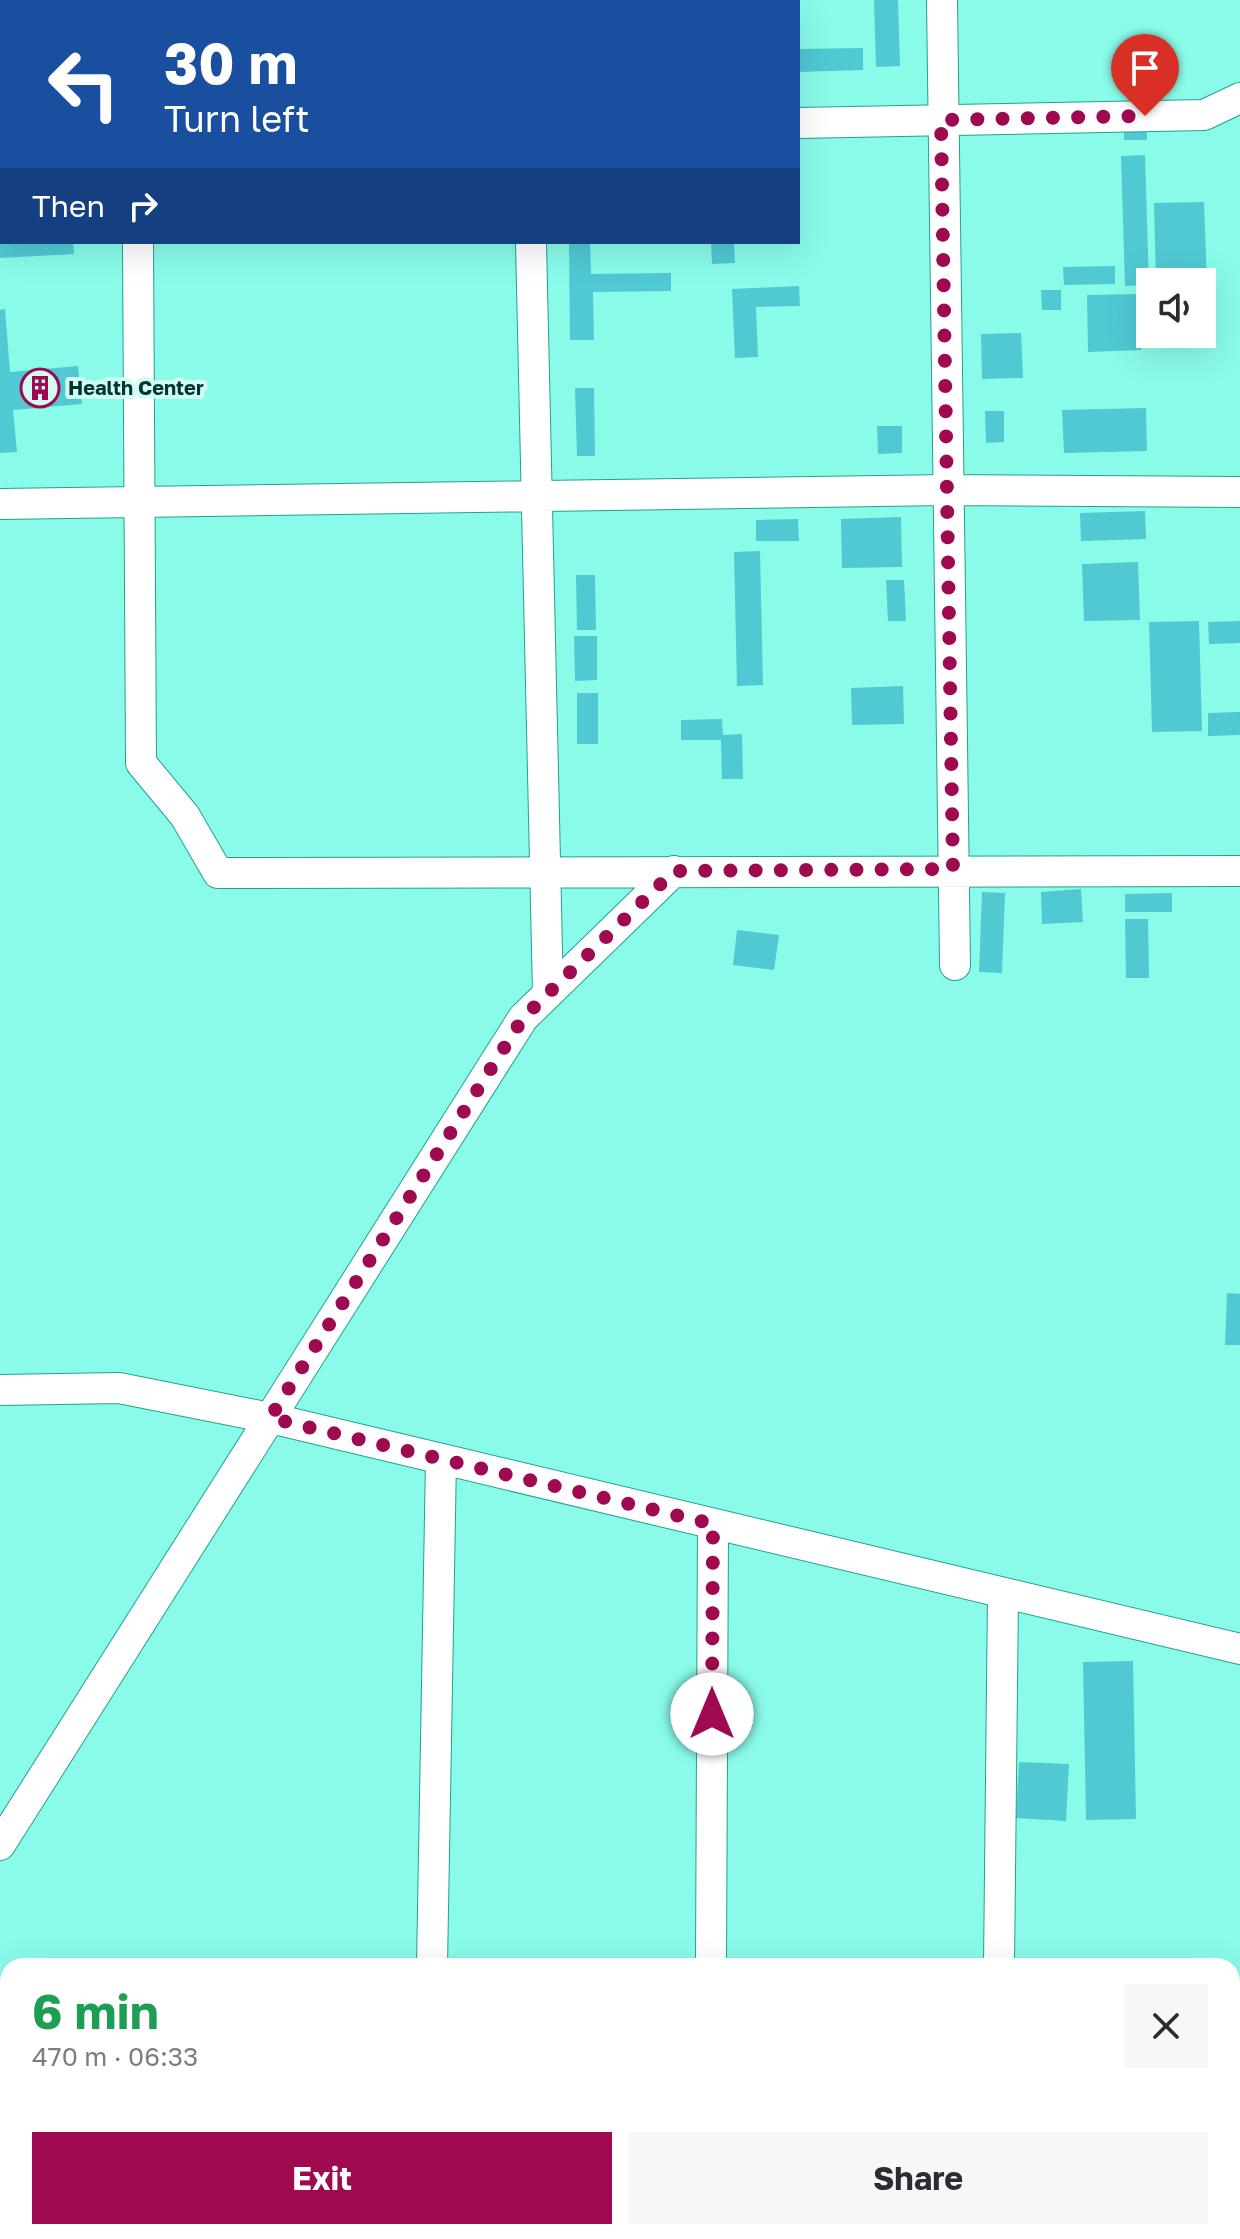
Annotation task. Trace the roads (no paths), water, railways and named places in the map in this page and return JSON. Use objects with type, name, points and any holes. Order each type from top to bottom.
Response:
[{"type":"street","points":[[942,0],[941,120],[955,965]]},
{"type":"street","points":[[800,123],[1204,115],[1240,98]]},
{"type":"street","points":[[138,244],[141,763],[185,816],[218,873],[953,869],[1240,871]]},
{"type":"street","points":[[531,244],[548,994]]},
{"type":"street","points":[[0,504],[947,490],[1240,492]]},
{"type":"street","points":[[0,1845],[523,1018],[674,871]]},
{"type":"street","points":[[0,1390],[119,1388],[270,1418],[1240,1649]]},
{"type":"street","points":[[432,1958],[441,1459]]},
{"type":"street","points":[[711,1958],[713,1524]]},
{"type":"street","points":[[999,1958],[1003,1593]]},
{"type":"place","name":"Health Center","points":[[40,388]]}]
